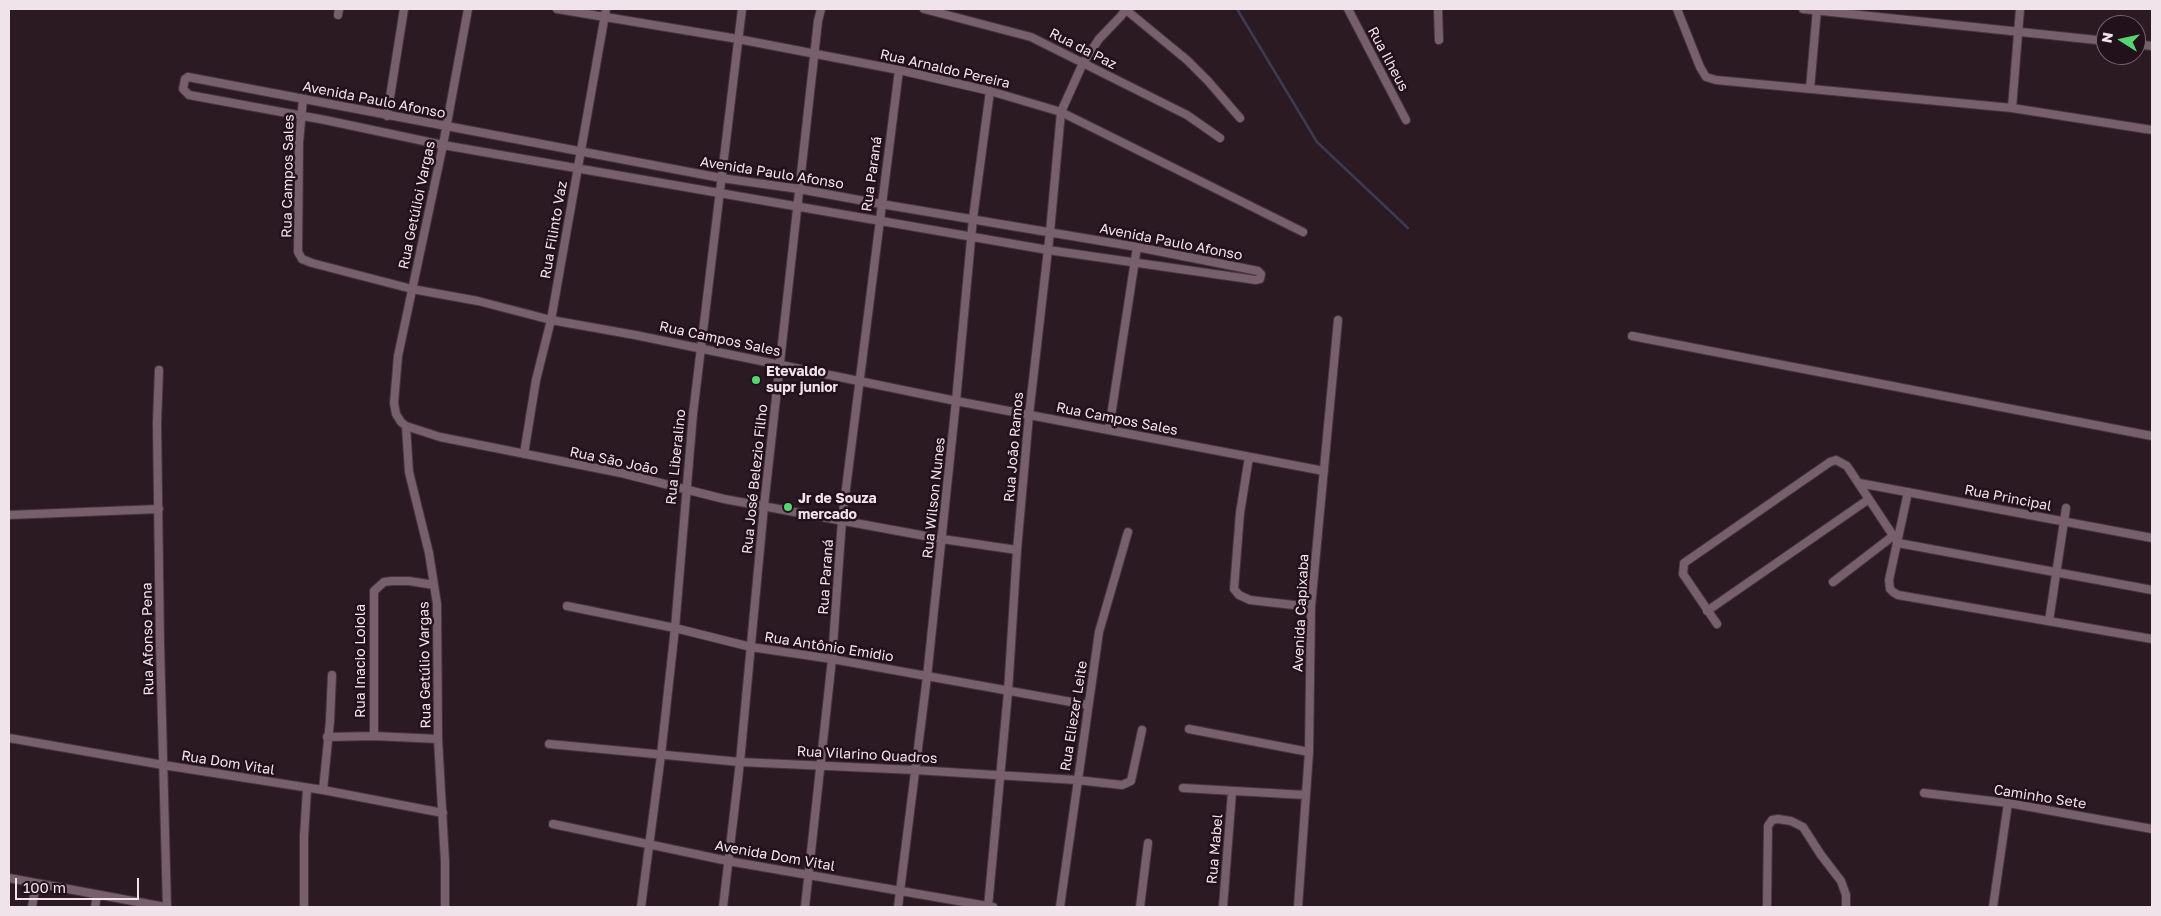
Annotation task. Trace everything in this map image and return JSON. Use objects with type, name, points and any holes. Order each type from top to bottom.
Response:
[{"type":"street","points":[[387,116],[404,9]]},
{"type":"street","name":"Rua Getúlioi Vargas","points":[[412,289],[443,144],[468,9]]},
{"type":"street","name":"Rua Arnaldo Pereira","points":[[557,9],[738,39],[899,70],[990,91],[1061,112],[1303,232]]},
{"type":"street","name":"Rua Filinto Vaz","points":[[524,454],[536,380],[551,320],[606,9]]},
{"type":"street","name":"Rua Liberalino","points":[[641,907],[662,755],[675,628],[685,490],[742,9]]},
{"type":"street","name":"Rua José Belezio Filho","points":[[724,907],[740,762],[764,506],[814,54],[821,9]]},
{"type":"street","name":"Rua da Paz","points":[[924,9],[1031,37],[1145,96],[1187,115],[1220,138]]},
{"type":"street","points":[[1126,9],[1187,60],[1240,118]]},
{"type":"street","name":"Rua João Ramos","points":[[990,907],[1029,415],[1050,232],[1061,112],[1083,63],[1099,39],[1126,9]]},
{"type":"street","name":"Rua Ilheus","points":[[1348,9],[1406,120]]},
{"type":"street","points":[[1438,9],[1439,40]]},
{"type":"street","points":[[1677,9],[1700,67],[1706,77],[1716,80],[2012,108],[2152,130]]},
{"type":"street","points":[[1802,9],[2096,39]]},
{"type":"street","points":[[2012,108],[2020,9]]},
{"type":"street","points":[[1810,89],[1817,10]]},
{"type":"street","name":"Rua Paraná","points":[[805,907],[832,659],[842,520],[878,220],[899,70]]},
{"type":"street","name":"Avenida Paulo Afonso","points":[[188,77],[387,116],[721,178],[799,189],[1137,247],[1258,271],[1261,274],[1260,279],[1256,280],[972,237],[443,144],[189,95],[183,89],[185,79],[188,77]]},
{"type":"street","name":"Rua Wilson Nunes","points":[[898,907],[927,677],[973,218],[990,91]]},
{"type":"street","name":"Rua Campos Sales","points":[[303,99],[298,252],[302,259],[341,272],[412,289],[478,301],[551,320],[701,348],[1249,458],[1324,471]]},
{"type":"street","points":[[1109,429],[1137,247]]},
{"type":"street","points":[[406,426],[396,414],[394,394],[398,356],[412,289]]},
{"type":"street","name":"Avenida Capixaba","points":[[1298,907],[1309,752],[1311,607],[1338,320]]},
{"type":"street","points":[[1632,336],[2152,436]]},
{"type":"street","name":"Rua Afonso Pena","points":[[159,370],[157,423],[166,907]]},
{"type":"street","name":"Rua São João","points":[[406,426],[440,437],[621,473],[685,490],[942,539],[1017,550]]},
{"type":"street","name":"Rua Getúlio Vargas","points":[[406,426],[409,472],[429,552],[437,604],[438,739],[443,813],[445,907]]},
{"type":"street","points":[[1249,458],[1240,513],[1234,589],[1239,595],[1250,600],[1311,607]]},
{"type":"street","points":[[1717,624],[1683,574],[1684,563],[1830,462],[1842,462],[1859,482],[1896,540]]},
{"type":"street","name":"Rua Principal","points":[[1859,482],[2152,538]]},
{"type":"street","points":[[1908,492],[1896,540],[1889,584],[1890,589],[1898,595],[2152,639]]},
{"type":"street","points":[[1707,611],[1869,499]]},
{"type":"street","points":[[2049,621],[2066,508]]},
{"type":"street","points":[[9,515],[159,509]]},
{"type":"street","name":"Rua Eliezer Leite","points":[[1060,907],[1076,780],[1099,632],[1128,532]]},
{"type":"street","points":[[1833,582],[1896,540],[2152,590]]},
{"type":"street","name":"Rua Inacio Loiola","points":[[374,736],[374,591],[384,582],[392,581],[409,581],[434,585]]},
{"type":"street","name":"Rua Antônio Emidio","points":[[567,606],[675,628],[751,647],[832,659],[1088,705]]},
{"type":"street","points":[[323,790],[330,721],[332,675]]},
{"type":"street","points":[[1189,729],[1309,752]]},
{"type":"street","name":"Rua Vilarino Quadros","points":[[549,744],[740,762],[915,770],[1122,784],[1131,781],[1142,730]]},
{"type":"street","points":[[327,737],[374,736],[438,739]]},
{"type":"street","name":"Rua Dom Vital","points":[[9,738],[306,789],[323,790],[443,813]]},
{"type":"street","points":[[1183,788],[1305,795]]},
{"type":"street","points":[[304,907],[306,789]]},
{"type":"street","name":"Rua Mabel","points":[[1223,907],[1232,792]]},
{"type":"street","name":"Caminho Sete","points":[[1924,793],[2008,803],[2152,828]]},
{"type":"street","points":[[1993,907],[2008,803]]},
{"type":"street","points":[[1768,907],[1768,826],[1772,820],[1778,819],[1791,821],[1803,827],[1820,855],[1841,881],[1846,895],[1846,907]]},
{"type":"street","name":"Avenida Dom Vital","points":[[554,824],[728,861],[990,907]]},
{"type":"street","points":[[1140,907],[1148,843]]},
{"type":"street","points":[[9,878],[166,907]]},
{"type":"street","points":[[32,907],[36,883]]},
{"type":"street","points":[[95,907],[97,894]]},
{"type":"waterway","points":[[1237,9],[1317,142],[1408,228]]},
{"type":"place","name":"Etevaldo supr junior","points":[[756,380]]},
{"type":"place","name":"Jr de Souza mercado","points":[[788,507]]}]
